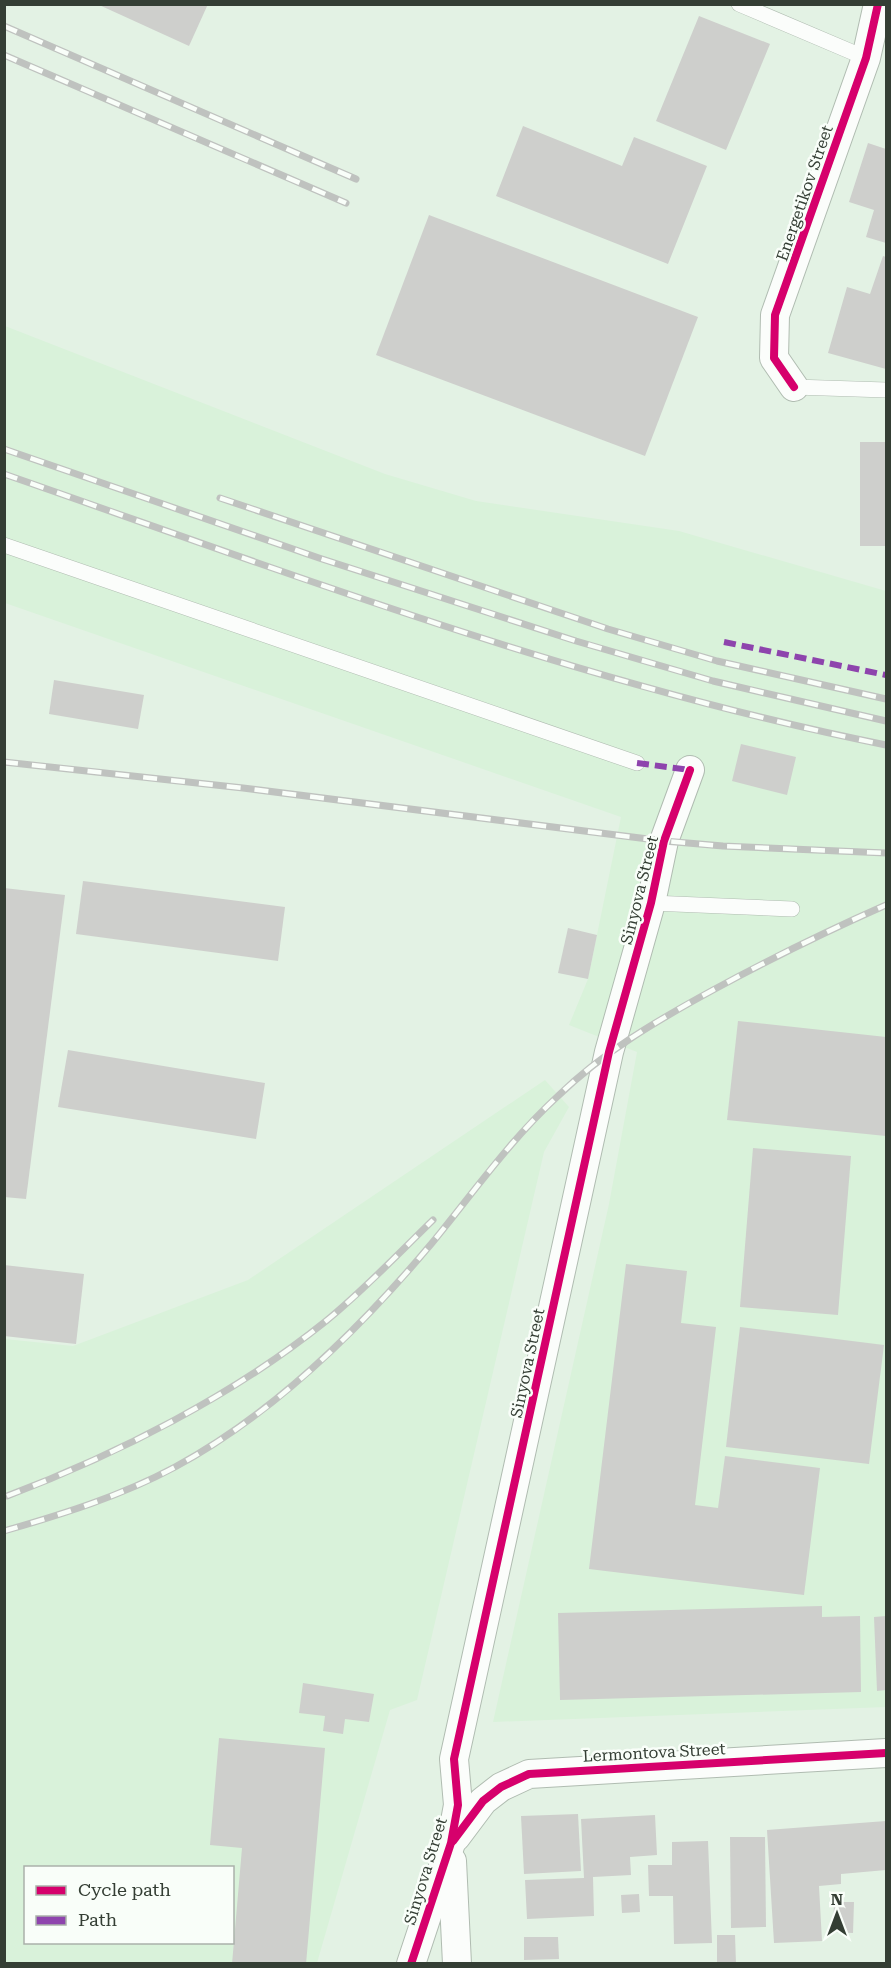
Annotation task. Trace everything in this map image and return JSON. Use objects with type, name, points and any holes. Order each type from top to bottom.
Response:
[{"type":"street","name":"Energetikov Street","points":[[795,387],[774,358],[775,315],[866,58],[878,4]]},
{"type":"street","name":"Sinyova Street","points":[[411,1964],[451,1844],[458,1805],[454,1760],[609,1052],[651,903],[664,841],[690,770]]},
{"type":"street","name":"Lermontova Street","points":[[451,1844],[483,1802],[501,1787],[529,1774],[886,1753]]},
{"type":"street","points":[[451,1844],[457,1964]]},
{"type":"lane","points":[[739,4],[866,58]]},
{"type":"lane","points":[[795,387],[886,390]]},
{"type":"lane","points":[[4,545],[637,763]]},
{"type":"lane","points":[[651,903],[792,909]]},
{"type":"shaded area","points":[[5,326],[385,474],[476,501],[679,531],[886,591],[886,1707],[493,1722],[609,1204],[637,1052],[569,1025],[588,979],[621,817],[5,603]]},
{"type":"shaded area","points":[[545,1080],[569,1107],[544,1152],[417,1700],[390,1710],[317,1963],[5,1964],[5,1339],[73,1346],[248,1280]]},
{"type":"building","points":[[97,4],[208,4],[189,46]]},
{"type":"building","points":[[699,16],[770,44],[726,150],[656,121]]},
{"type":"building","points":[[523,126],[622,166],[634,137],[707,166],[668,264],[496,196]]},
{"type":"building","points":[[868,143],[886,149],[886,243],[866,237],[874,210],[849,202]]},
{"type":"building","points":[[429,215],[698,317],[645,456],[376,355]]},
{"type":"building","points":[[883,256],[886,257],[886,369],[828,353],[847,287],[870,294]]},
{"type":"building","points":[[860,442],[886,442],[886,546],[860,546]]},
{"type":"building","points":[[54,680],[144,695],[138,729],[49,714]]},
{"type":"building","points":[[741,744],[796,757],[787,795],[732,781]]},
{"type":"building","points":[[83,881],[285,907],[278,961],[76,934]]},
{"type":"building","points":[[4,888],[65,895],[26,1199],[4,1197]]},
{"type":"building","points":[[568,928],[597,935],[588,979],[558,973]]},
{"type":"building","points":[[738,1021],[886,1037],[886,1136],[727,1120]]},
{"type":"building","points":[[68,1050],[265,1083],[256,1139],[58,1107]]},
{"type":"building","points":[[753,1148],[851,1156],[838,1315],[740,1307]]},
{"type":"building","points":[[626,1264],[687,1271],[681,1323],[716,1327],[695,1505],[718,1508],[725,1456],[820,1468],[804,1595],[589,1569]]},
{"type":"building","points":[[4,1265],[84,1274],[76,1344],[4,1336]]},
{"type":"building","points":[[740,1327],[884,1345],[869,1464],[726,1447]]},
{"type":"building","points":[[822,1606],[822,1617],[860,1616],[861,1692],[560,1700],[558,1613]]},
{"type":"building","points":[[886,1616],[886,1690],[877,1691],[874,1617]]},
{"type":"building","points":[[303,1683],[374,1694],[369,1722],[345,1719],[343,1734],[323,1731],[325,1716],[299,1713]]},
{"type":"building","points":[[219,1738],[325,1748],[306,1964],[232,1964],[242,1848],[210,1845]]},
{"type":"building","points":[[578,1814],[581,1871],[524,1874],[521,1816]]},
{"type":"building","points":[[655,1815],[657,1855],[630,1857],[631,1875],[593,1877],[594,1916],[527,1919],[525,1880],[584,1878],[581,1819]]},
{"type":"building","points":[[886,1821],[886,1870],[841,1874],[841,1884],[819,1886],[822,1941],[774,1943],[767,1830]]},
{"type":"building","points":[[730,1837],[765,1837],[766,1927],[731,1928]]},
{"type":"building","points":[[708,1841],[712,1943],[674,1944],[673,1896],[649,1896],[648,1865],[672,1865],[672,1842]]},
{"type":"building","points":[[639,1894],[640,1912],[622,1913],[621,1895]]},
{"type":"building","points":[[834,1902],[854,1902],[853,1933],[833,1932]]},
{"type":"building","points":[[717,1935],[735,1935],[736,1964],[717,1964]]},
{"type":"building","points":[[524,1937],[558,1937],[559,1959],[524,1960]]},
{"type":"railway","points":[[4,26],[356,179]]},
{"type":"railway","points":[[4,55],[346,203]]},
{"type":"railway","points":[[4,449],[319,558],[576,641],[713,681],[886,721]]},
{"type":"railway","points":[[4,474],[331,588],[551,660],[662,692],[886,745]]},
{"type":"railway","points":[[220,498],[608,629],[717,661],[886,699]]},
{"type":"railway","points":[[4,762],[243,788],[664,841],[723,846],[886,853]]},
{"type":"railway","points":[[4,1531],[70,1511],[134,1487],[175,1467],[247,1421],[314,1367],[376,1307],[432,1243],[524,1130],[593,1065],[652,1025],[713,990],[886,905]]},
{"type":"railway","points":[[7,1496],[132,1442],[174,1421],[253,1374],[326,1321],[433,1220]]},
{"type":"marked path","points":[[724,642],[886,675]]},
{"type":"marked path","points":[[637,763],[690,770]]},
{"type":"cycle path","points":[[794,387],[774,358],[775,315],[866,58],[878,4]]},
{"type":"cycle path","points":[[411,1964],[451,1843],[458,1805],[454,1759],[609,1052],[651,903],[664,841],[690,770]]},
{"type":"cycle path","points":[[453,1841],[483,1801],[501,1787],[529,1774],[886,1753]]}]
